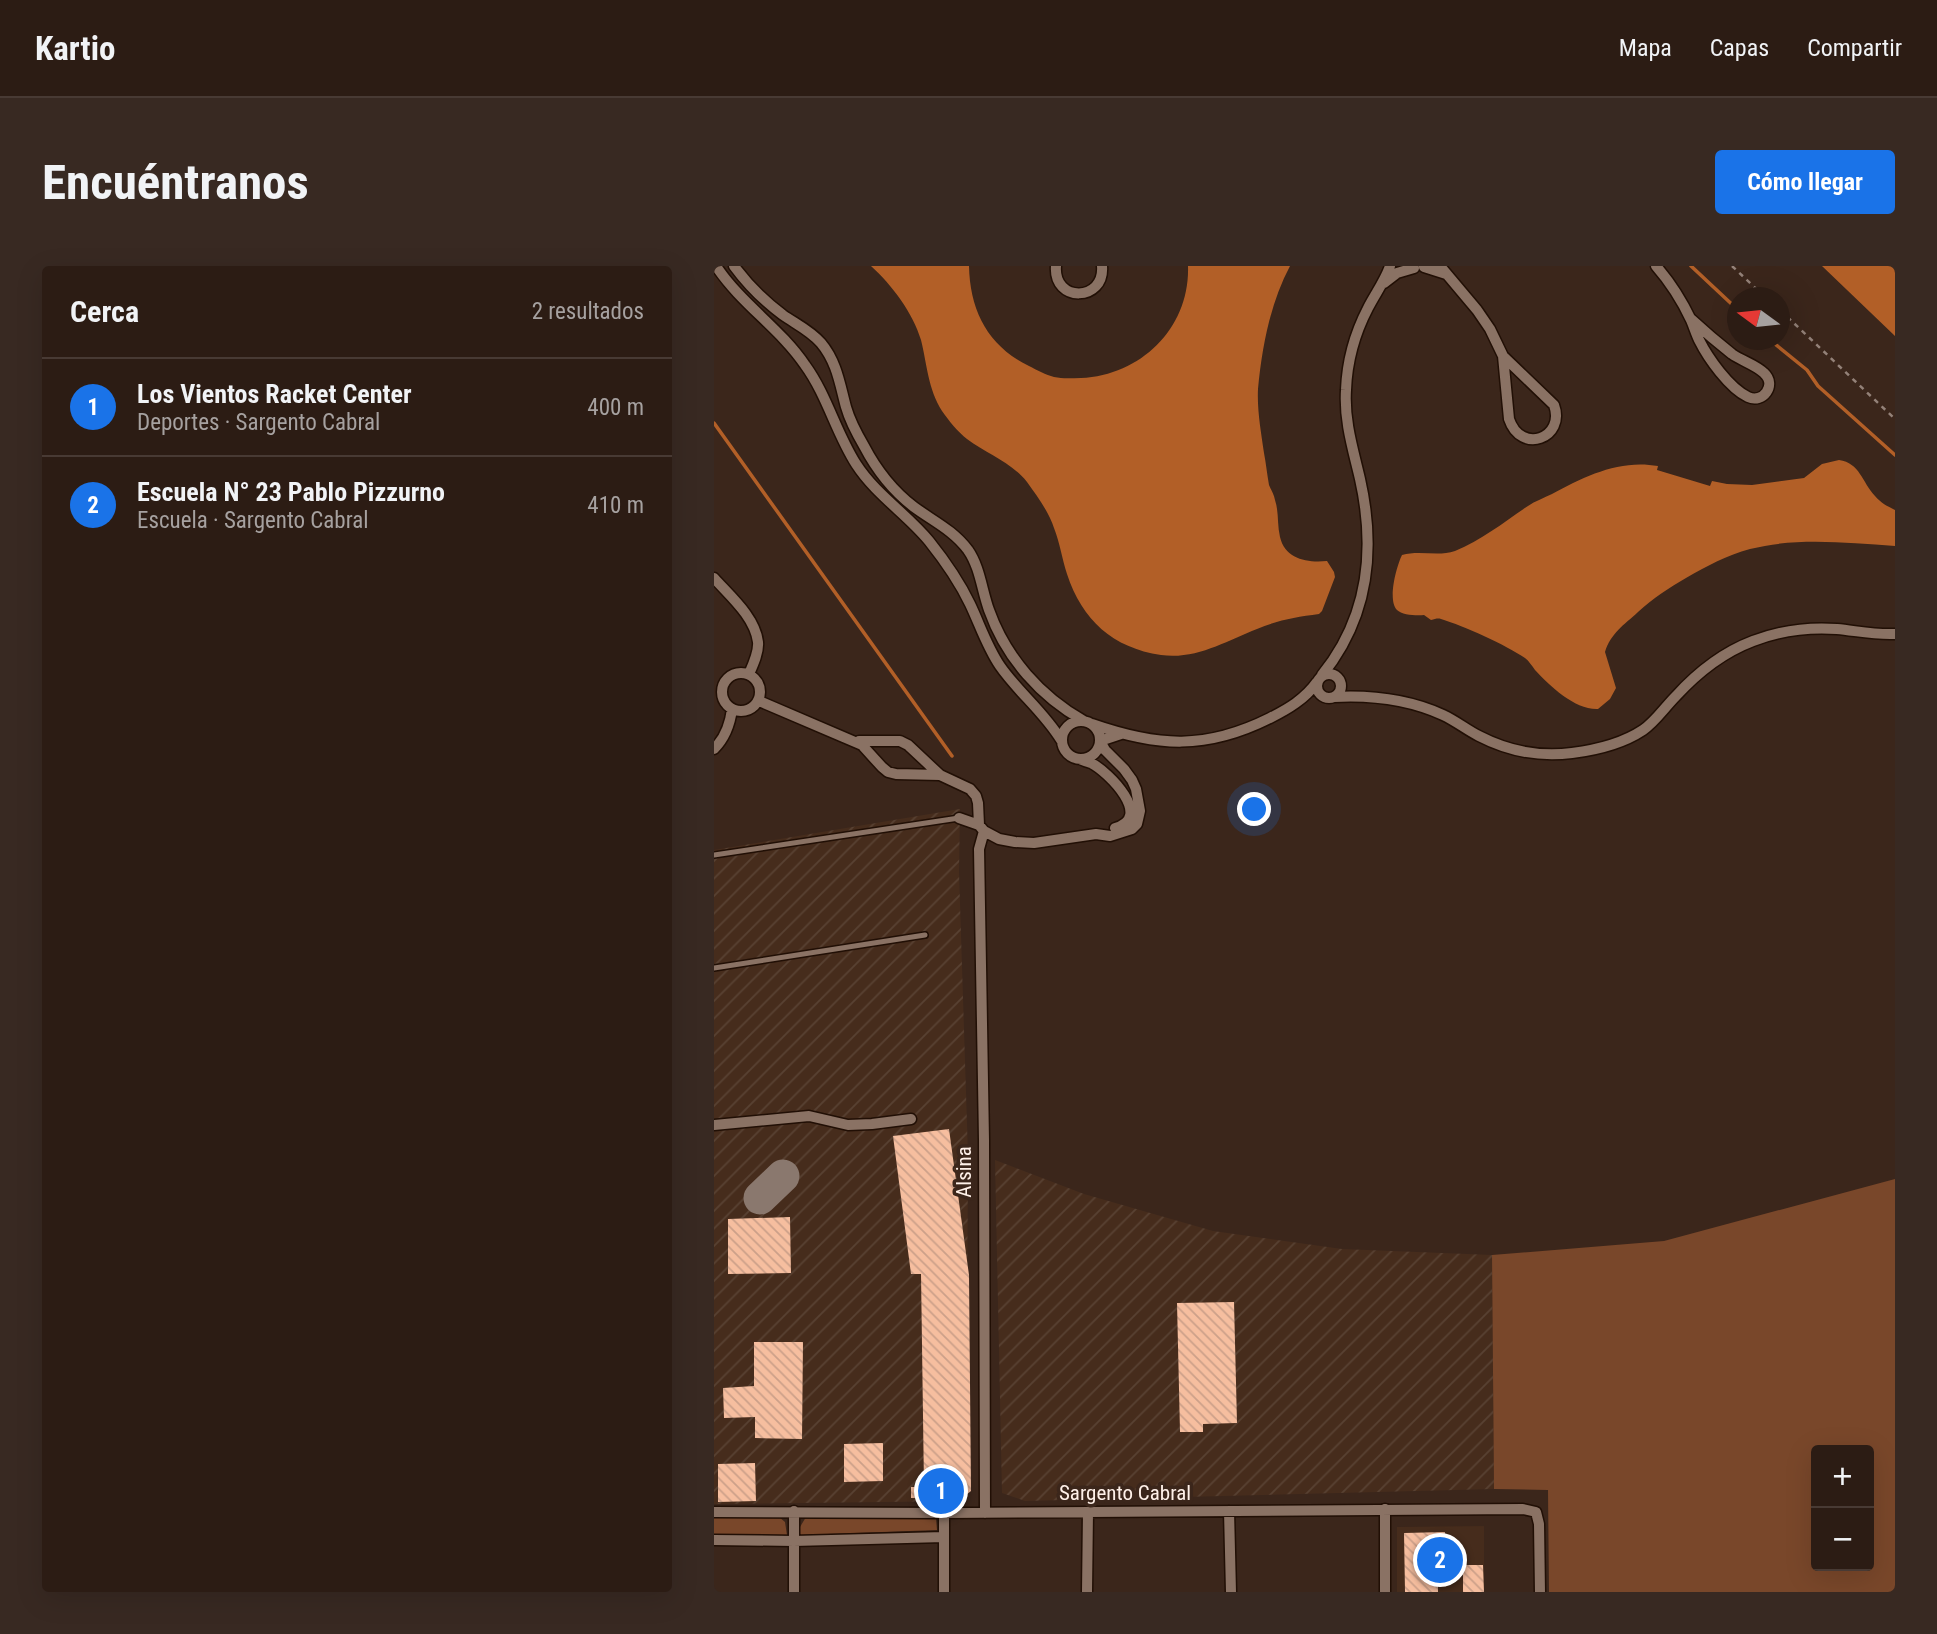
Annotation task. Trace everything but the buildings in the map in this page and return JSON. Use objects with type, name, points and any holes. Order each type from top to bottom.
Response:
[{"type":"street","points":[[716,266],[746,303],[789,342],[819,387],[856,464],[882,496],[928,539],[947,564],[1000,667],[1062,740]]},
{"type":"street","points":[[734,266],[771,305],[822,344],[834,364],[850,421],[873,461],[905,499],[954,534],[970,553],[996,628],[1013,658],[1037,686],[1074,716],[1088,723],[1141,739],[1176,742],[1214,738],[1252,726],[1303,699],[1339,653],[1350,631],[1365,587],[1369,535],[1361,482],[1348,432],[1348,369],[1362,320],[1390,266]]},
{"type":"street","points":[[1056,266],[1058,283],[1071,292],[1080,294],[1096,287],[1101,279],[1102,266]]},
{"type":"street","points":[[1656,266],[1691,319],[1708,356],[1734,387],[1753,399],[1766,394],[1769,380],[1765,374],[1730,352],[1691,319]]},
{"type":"street","points":[[1380,288],[1390,277],[1418,267],[1443,270],[1477,310],[1503,356],[1512,428],[1523,438],[1538,439],[1546,436],[1556,422],[1554,405],[1503,356]]},
{"type":"street","points":[[789,342],[800,327]]},
{"type":"street","points":[[819,387],[839,378]]},
{"type":"street","points":[[928,539],[941,524]]},
{"type":"street","points":[[714,578],[742,608],[755,631],[759,645],[749,674]]},
{"type":"street","points":[[959,583],[980,578]]},
{"type":"street","points":[[1303,699],[1359,696],[1383,698],[1444,715],[1481,737],[1519,751],[1570,753],[1607,746],[1640,732],[1650,725],[1693,678],[1722,657],[1753,641],[1787,632],[1822,628],[1872,635],[1895,634]]},
{"type":"street","points":[[1328,697],[1340,692],[1337,662],[1339,653]]},
{"type":"street","points":[[737,673],[749,674],[761,688],[759,701],[744,712],[732,709],[723,699],[726,681],[737,673]]},
{"type":"street","points":[[1328,697],[1317,690],[1320,679],[1330,673],[1359,696]]},
{"type":"street","points":[[759,701],[862,745],[888,772],[940,775]]},
{"type":"street","points":[[714,749],[721,742],[730,722],[732,709]]},
{"type":"street","points":[[960,818],[999,839],[1034,843],[1096,834],[1124,825],[1130,818],[1130,805],[1126,797],[1093,764],[1065,751],[1062,734],[1069,725],[1073,722],[1088,723],[1096,729],[1100,741],[1132,780],[1140,811],[1137,824],[1132,829],[1110,836],[1096,834]]},
{"type":"street","points":[[1100,741],[1121,734]]},
{"type":"street","points":[[849,738],[863,742],[900,741],[908,745],[940,775]]},
{"type":"street","points":[[1080,760],[1096,752],[1100,741]]},
{"type":"street","name":"Alsina","points":[[940,775],[970,789],[976,796],[981,828],[979,849],[984,1140],[985,1513]]},
{"type":"street","points":[[714,1125],[809,1116],[848,1125],[911,1119]]},
{"type":"street","points":[[1385,1509],[1385,1592]]},
{"type":"street","name":"Sargento Cabral","points":[[714,1512],[1523,1509],[1536,1512],[1539,1524],[1540,1592]]},
{"type":"street","points":[[794,1511],[794,1592]]},
{"type":"street","points":[[1229,1511],[1231,1592]]},
{"type":"street","points":[[1087,1512],[1087,1592]]},
{"type":"street","points":[[944,1513],[944,1592]]},
{"type":"street","points":[[714,1540],[944,1537]]},
{"type":"lane","points":[[714,855],[960,818]]},
{"type":"lane","points":[[714,968],[925,935]]},
{"type":"path","points":[[1732,266],[1754,287]]},
{"type":"path","points":[[1790,319],[1895,419]]},
{"type":"shaded area","points":[[871,266],[969,266],[973,298],[978,312],[992,337],[1002,348],[1029,366],[1051,376],[1081,378],[1124,368],[1158,344],[1181,309],[1188,266],[1290,266],[1277,295],[1265,342],[1258,389],[1259,413],[1269,485],[1274,496],[1283,544],[1298,558],[1327,561],[1334,572],[1335,577],[1322,611],[1319,614],[1272,623],[1199,652],[1174,656],[1128,646],[1102,629],[1081,605],[1073,590],[1052,522],[1027,482],[1006,464],[964,436],[942,411],[931,385],[921,340],[913,320],[887,282]]},
{"type":"shaded area","points":[[1822,266],[1895,266],[1895,336]]},
{"type":"shaded area","points":[[1839,460],[1852,465],[1877,498],[1895,510],[1895,546],[1822,542],[1768,545],[1742,551],[1702,569],[1655,598],[1614,634],[1605,652],[1616,688],[1610,699],[1598,709],[1581,706],[1564,696],[1525,658],[1496,642],[1441,619],[1431,620],[1424,615],[1402,613],[1394,605],[1394,582],[1402,555],[1442,553],[1465,547],[1534,503],[1603,471],[1644,464],[1658,466],[1657,470],[1710,486],[1712,481],[1752,485],[1804,478],[1822,464]]},
{"type":"shaded area","points":[[960,809],[959,872],[968,1156],[966,1501],[714,1504],[714,850]]},
{"type":"shaded area","points":[[995,1160],[1084,1194],[1213,1231],[1342,1249],[1492,1255],[1494,1489],[1025,1501],[1002,1493]]},
{"type":"shaded area","points":[[1895,1179],[1895,1592],[1549,1592],[1548,1490],[1494,1489],[1492,1255],[1664,1241]]},
{"type":"shaded area","points":[[779,1517],[785,1522],[787,1535],[714,1538],[714,1518]]},
{"type":"shaded area","points":[[806,1517],[936,1518],[937,1530],[800,1535],[800,1527]]},
{"type":"shaded area","points":[[1484,1526],[1484,1592],[1397,1592],[1397,1527]]},
{"type":"waterway","points":[[1691,266],[1727,300]]},
{"type":"waterway","points":[[1782,350],[1807,370],[1818,386],[1895,455]]},
{"type":"waterway","points":[[714,423],[952,756]]},
{"type":"taxiway","points":[[760,1198],[783,1176]]},
{"type":"place","name":"Los Vientos Racket Center","points":[[941,1491]]},
{"type":"place","name":"Escuela N° 23 Pablo Pizzurno","points":[[1440,1560]]}]
